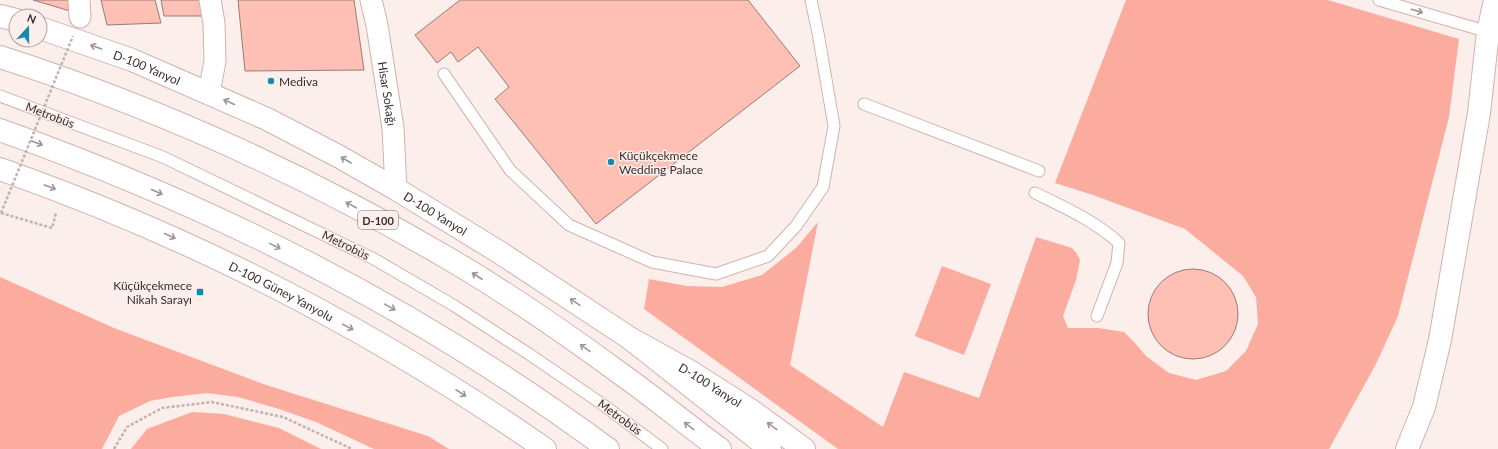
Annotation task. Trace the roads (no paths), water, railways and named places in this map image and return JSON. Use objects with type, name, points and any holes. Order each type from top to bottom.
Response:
[{"type":"main road","points":[[1407,449],[1424,407],[1440,340],[1493,34],[1495,0]]},
{"type":"main road","name":"D-100 Yanyol","points":[[48,31],[132,60],[267,119],[338,156],[396,189],[499,252],[631,339],[691,372],[749,409],[804,449]]},
{"type":"main road","name":"D-100","points":[[0,57],[113,96],[195,129],[323,190],[382,222],[456,263],[540,317],[621,374],[720,449]]},
{"type":"main road","points":[[0,130],[111,172],[216,218],[349,284],[417,322],[486,364],[572,422],[608,449]]},
{"type":"main road","name":"D-100 Güney Yanyolu","points":[[0,169],[62,191],[160,232],[270,285],[354,330],[445,382],[546,449]]},
{"type":"main road","points":[[631,339],[770,449]]},
{"type":"street","points":[[209,94],[215,61],[214,23],[210,0]]},
{"type":"street","name":"Hisar Sokağı","points":[[371,0],[377,25],[393,128],[396,189]]},
{"type":"lane","points":[[444,74],[510,170],[569,226],[652,262],[716,274],[768,256],[796,226],[823,186],[834,126],[811,0]]},
{"type":"lane","points":[[1379,0],[1493,34]]},
{"type":"lane","name":"Metrobüs","points":[[0,96],[163,158],[374,259],[453,305],[529,354],[602,404],[662,449]]},
{"type":"lane","points":[[864,104],[1039,171]]},
{"type":"lane","points":[[1035,194],[1061,206],[1106,231],[1119,243],[1117,263],[1097,316]]},
{"type":"place","name":"Mediva","points":[[271,81]]},
{"type":"place","name":"Küçükçekmece Wedding Palace","points":[[611,162]]},
{"type":"place","name":"Küçükçekmece Nikah Sarayı","points":[[200,292]]}]
